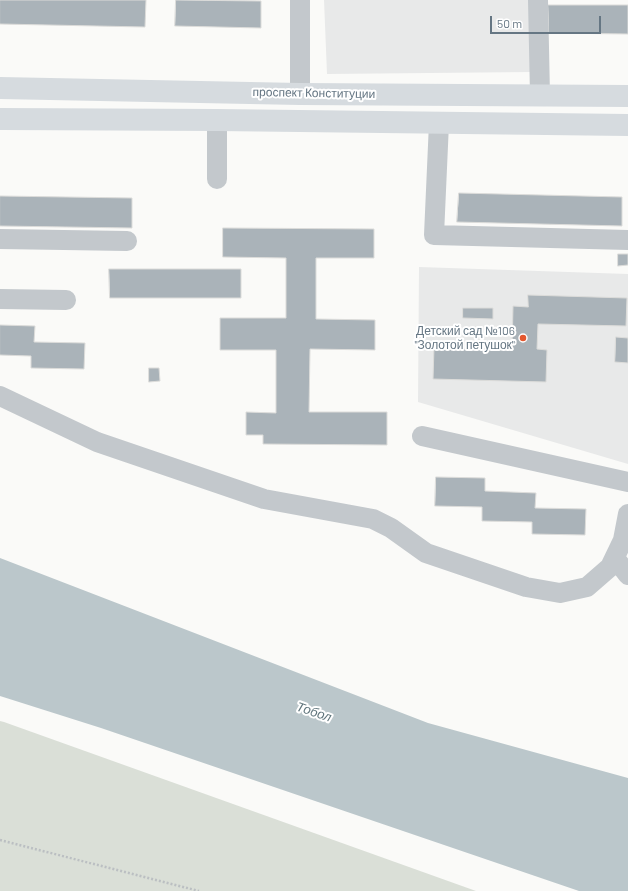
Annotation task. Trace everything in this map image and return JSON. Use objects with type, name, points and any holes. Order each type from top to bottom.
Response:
[{"type":"main road","name":"проспект Конституции","points":[[0,88],[300,94],[628,96]]},
{"type":"main road","points":[[299,121],[300,94]]},
{"type":"main road","points":[[0,119],[628,125]]},
{"type":"lane","points":[[300,0],[300,94]]},
{"type":"lane","points":[[538,0],[540,95]]},
{"type":"lane","points":[[217,120],[217,180]]},
{"type":"lane","points":[[439,123],[434,235],[628,240]]},
{"type":"lane","points":[[0,239],[127,242]]},
{"type":"lane","points":[[0,299],[66,300]]},
{"type":"lane","points":[[0,396],[97,442],[264,499],[373,519],[391,528],[426,552],[526,587],[560,593],[587,587],[610,567],[620,553],[628,514]]},
{"type":"lane","points":[[422,436],[628,482]]},
{"type":"lane","points":[[620,553],[628,575]]},
{"type":"path","points":[[0,840],[199,891]]},
{"type":"shaded area","points":[[324,0],[529,0],[532,72],[327,74]]},
{"type":"shaded area","name":"Детский сад №106 \"Золотой петушок\"","points":[[419,267],[628,274],[628,464],[418,402]]},
{"type":"shaded area","points":[[0,721],[4,722],[476,891],[0,891]]},
{"type":"water","name":"Тобол","points":[[0,558],[428,723],[628,778],[628,891],[579,891],[101,728],[0,696]]},
{"type":"building","points":[[0,0],[146,0],[145,27],[0,24]]},
{"type":"building","points":[[176,0],[261,1],[261,28],[175,26]]},
{"type":"building","points":[[548,5],[628,5],[628,34],[549,33]]},
{"type":"building","points":[[459,193],[622,197],[622,226],[457,222]]},
{"type":"building","points":[[0,196],[132,198],[132,228],[0,226]]},
{"type":"building","points":[[223,228],[374,229],[374,258],[316,258],[316,319],[375,320],[375,350],[310,349],[309,412],[387,412],[387,445],[263,444],[263,435],[246,435],[246,412],[276,413],[276,350],[220,350],[220,318],[286,318],[286,258],[223,257]]},
{"type":"building","points":[[618,254],[628,254],[628,265],[618,266]]},
{"type":"building","points":[[109,269],[241,269],[241,298],[110,298]]},
{"type":"building","points":[[528,295],[627,298],[626,326],[538,324],[537,349],[547,350],[546,382],[433,379],[434,347],[512,350],[513,306],[528,307]]},
{"type":"building","points":[[463,308],[493,308],[493,319],[463,318]]},
{"type":"building","points":[[0,325],[35,326],[34,342],[85,343],[84,369],[31,368],[31,356],[0,355]]},
{"type":"building","points":[[616,337],[628,338],[628,363],[615,362]]},
{"type":"building","points":[[149,368],[159,368],[160,381],[149,382]]},
{"type":"building","points":[[436,477],[485,478],[485,491],[536,493],[535,508],[586,509],[585,535],[532,534],[532,522],[482,521],[482,507],[435,506]]},
{"type":"place","name":"Детский сад №106 \"Золотой петушок\"","points":[[523,338]]}]
